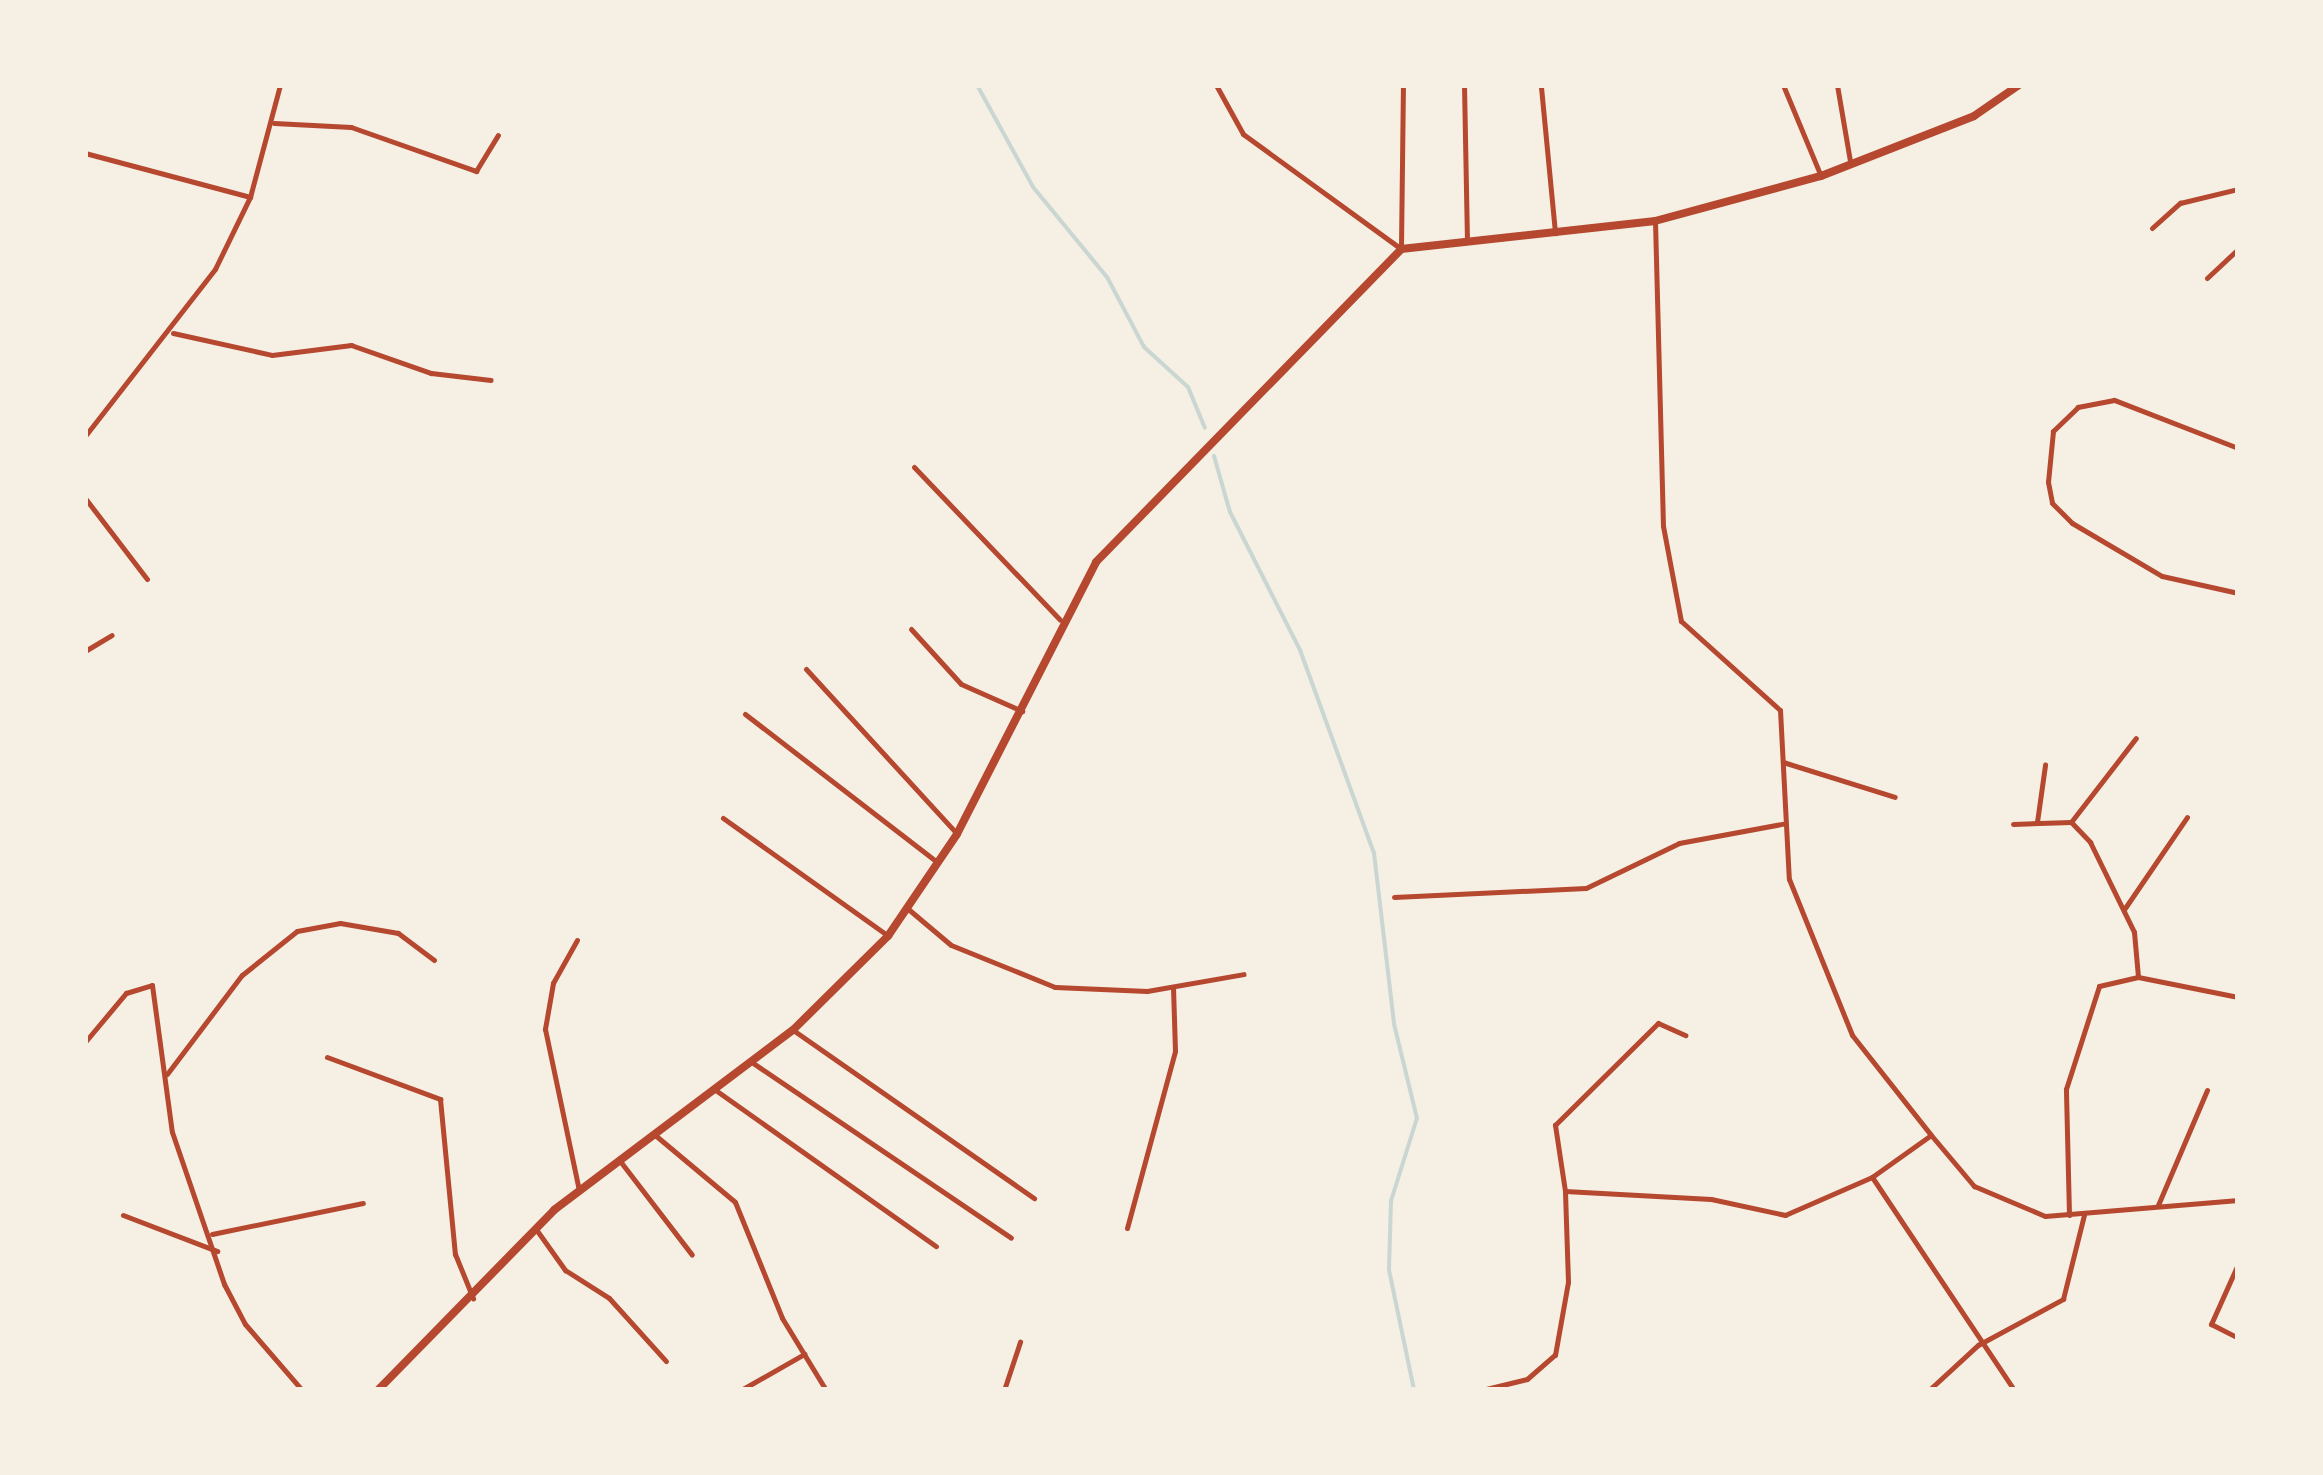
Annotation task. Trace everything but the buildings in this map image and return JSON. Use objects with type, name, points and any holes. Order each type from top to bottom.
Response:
[{"type":"street","points":[[85,436],[172,333],[250,197],[274,123],[280,85]]},
{"type":"street","points":[[1216,85],[1243,134],[1402,249],[1468,245],[1655,222],[1821,176],[1850,161],[1974,116],[2019,85]]},
{"type":"street","points":[[378,1390],[579,1192],[792,1030],[888,936],[957,834],[1022,712],[1060,620],[1096,562],[1402,249],[1403,85]]},
{"type":"street","points":[[1464,85],[1468,245]]},
{"type":"street","points":[[1782,85],[1821,176]]},
{"type":"street","points":[[1837,85],[1850,161]]},
{"type":"street","points":[[1541,87],[1555,234]]},
{"type":"street","points":[[274,123],[351,127],[476,170],[498,135]]},
{"type":"street","points":[[85,153],[250,197]]},
{"type":"street","points":[[2152,228],[2180,203],[2238,191],[2238,221]]},
{"type":"street","points":[[1655,222],[1663,526],[1682,622],[1780,710],[1782,824],[1790,879],[1852,1036],[1974,1186],[2046,1216],[2238,1200]]},
{"type":"street","points":[[2207,278],[2238,248]]},
{"type":"street","points":[[172,333],[272,355],[351,344],[431,373],[491,380]]},
{"type":"street","points":[[2238,448],[2114,400],[2078,408],[2054,431],[2048,482],[2052,502],[2072,523],[2162,576],[2238,593]]},
{"type":"street","points":[[914,467],[1060,620]]},
{"type":"street","points":[[85,498],[147,579]]},
{"type":"street","points":[[911,629],[960,684],[1022,712]]},
{"type":"street","points":[[85,652],[112,635]]},
{"type":"street","points":[[806,669],[957,834]]},
{"type":"street","points":[[745,714],[939,863]]},
{"type":"street","points":[[2071,822],[2136,738]]},
{"type":"street","points":[[1782,762],[1895,797]]},
{"type":"street","points":[[2037,823],[2045,765]]},
{"type":"street","points":[[2126,908],[2187,817]]},
{"type":"street","points":[[722,818],[888,936]]},
{"type":"street","points":[[2013,824],[2071,822]]},
{"type":"street","points":[[2071,822],[2126,908],[2138,977]]},
{"type":"street","points":[[1394,897],[1586,888],[1679,843],[1782,824]]},
{"type":"street","points":[[906,908],[951,944],[1055,987],[1147,991],[1173,981],[1244,974]]},
{"type":"street","points":[[166,1074],[242,975],[297,932],[340,924],[398,933],[434,960]]},
{"type":"street","points":[[577,940],[553,983],[545,1029],[579,1192]]},
{"type":"street","points":[[2069,1215],[2066,1089],[2099,986],[2138,977],[2238,997]]},
{"type":"street","points":[[1128,1228],[1175,1052],[1173,981]]},
{"type":"street","points":[[85,1042],[126,993],[152,986],[172,1132],[245,1324],[302,1390]]},
{"type":"street","points":[[1482,1390],[1527,1379],[1555,1354],[1568,1282],[1565,1190],[1555,1126],[1658,1024],[1685,1035]]},
{"type":"street","points":[[792,1030],[1034,1198]]},
{"type":"street","points":[[327,1057],[440,1099],[455,1254],[474,1298]]},
{"type":"street","points":[[750,1061],[1011,1238]]},
{"type":"street","points":[[714,1089],[936,1246]]},
{"type":"street","points":[[2158,1205],[2207,1090]]},
{"type":"street","points":[[655,1134],[735,1202],[804,1354],[826,1390]]},
{"type":"street","points":[[1565,1190],[1710,1199],[1785,1215],[1872,1176],[1930,1136]]},
{"type":"street","points":[[620,1161],[692,1255]]},
{"type":"street","points":[[1872,1176],[1978,1345],[2014,1390]]},
{"type":"street","points":[[212,1234],[363,1203]]},
{"type":"street","points":[[123,1215],[217,1251]]},
{"type":"street","points":[[1929,1390],[1978,1345],[2063,1299],[2084,1215]]},
{"type":"street","points":[[538,1232],[565,1270],[609,1298],[666,1361]]},
{"type":"street","points":[[2238,1264],[2235,1280],[2211,1324],[2238,1338]]},
{"type":"street","points":[[1004,1390],[1020,1342]]},
{"type":"street","points":[[741,1390],[804,1354]]},
{"type":"waterway","points":[[977,85],[1033,187],[1107,277],[1144,347],[1188,387],[1205,428]]},
{"type":"waterway","points":[[1214,456],[1230,512],[1300,650],[1374,853],[1394,1024],[1417,1118],[1391,1201],[1389,1270],[1414,1390]]}]
